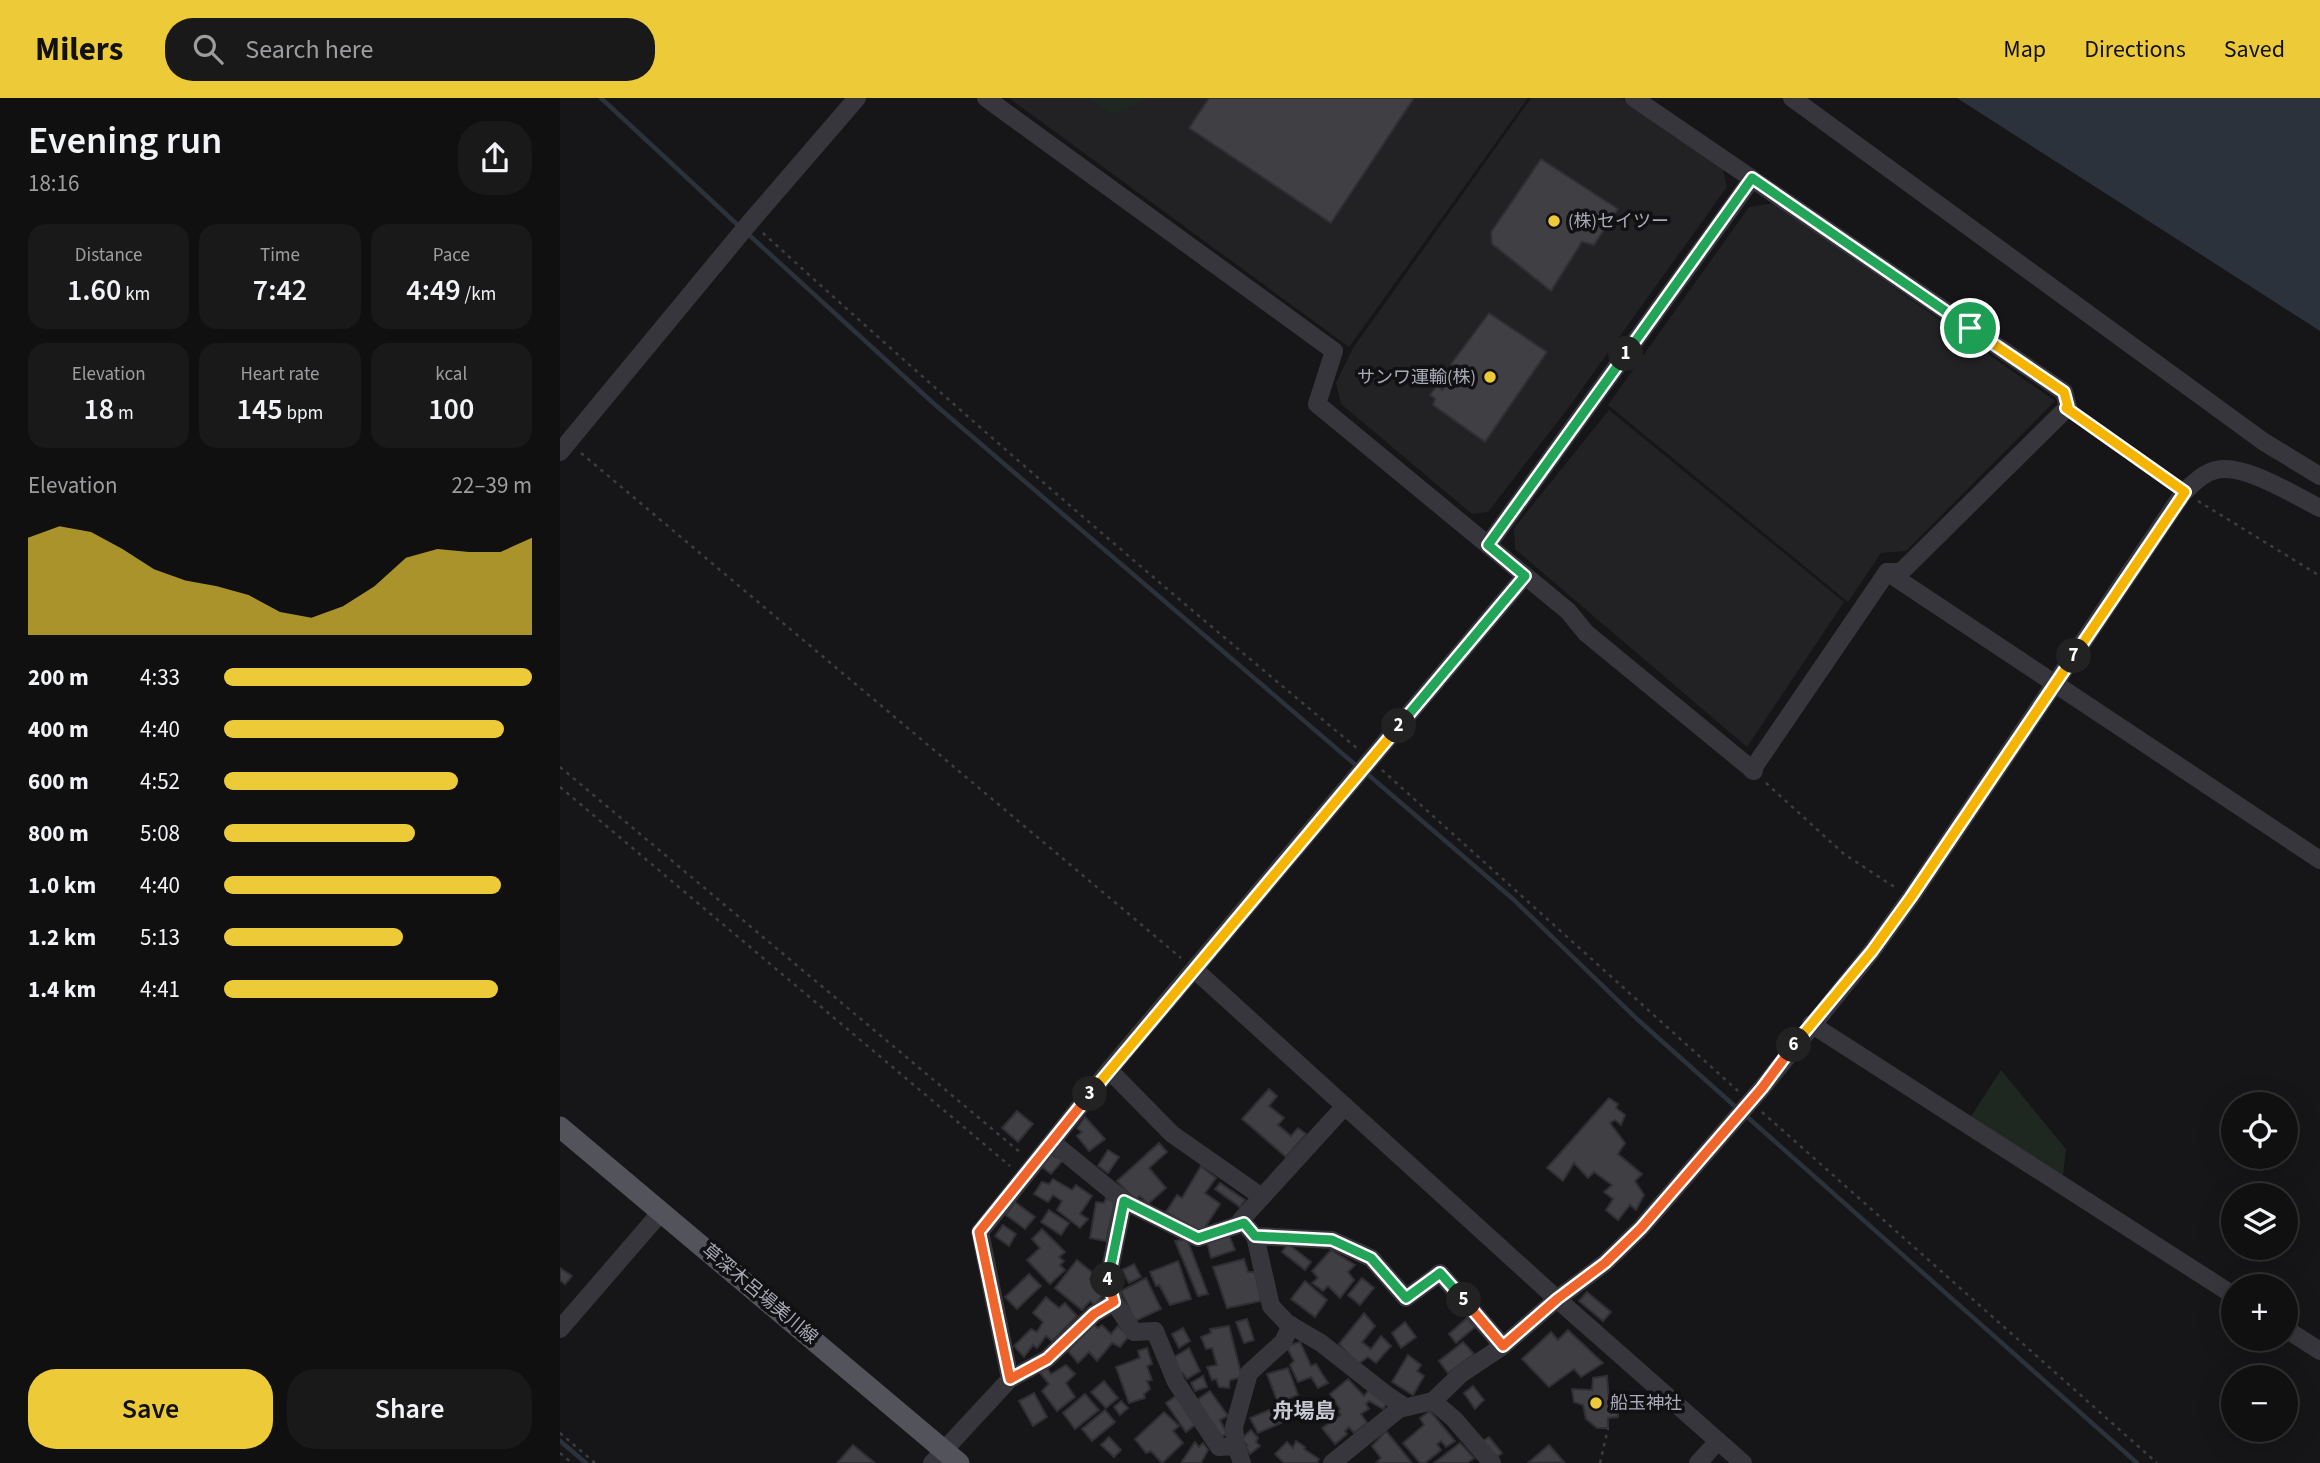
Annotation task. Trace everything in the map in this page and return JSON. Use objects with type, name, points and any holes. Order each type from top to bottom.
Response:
[{"type":"main road","name":"草深木呂場美川線","points":[[560,1127],[662,1212],[945,1459]]},
{"type":"street","points":[[564,447],[745,228],[857,98]]},
{"type":"street","points":[[986,98],[1334,351],[1317,404],[1568,611],[1586,633],[1753,771],[1887,572]]},
{"type":"street","points":[[1634,98],[2064,392],[2068,407],[1901,572],[1887,572]]},
{"type":"street","points":[[1792,98],[2264,442],[2320,477]]},
{"type":"street","points":[[1488,545],[1752,178]]},
{"type":"street","points":[[1332,1463],[1399,1409],[1433,1401],[1461,1374],[1503,1346],[1557,1299],[1605,1263],[1641,1228],[1744,1108],[1872,951],[2185,492],[2200,477],[2214,470],[2231,468],[2268,482],[2320,508]]},
{"type":"street","points":[[1887,572],[2320,860]]},
{"type":"street","points":[[1010,1379],[979,1232],[1109,1070],[1525,576]]},
{"type":"street","points":[[1194,969],[1557,1299],[1743,1463]]},
{"type":"street","points":[[1811,1024],[2221,1287]]},
{"type":"street","points":[[1109,1070],[1172,1135],[1262,1197]]},
{"type":"street","points":[[1345,1106],[1241,1220],[1249,1229],[1271,1306],[1291,1325],[1321,1343],[1405,1407]]},
{"type":"street","points":[[1052,1142],[1124,1201],[1198,1238],[1249,1229],[1332,1240],[1371,1258],[1406,1298],[1440,1273],[1503,1346]]},
{"type":"street","points":[[1124,1201],[1108,1279],[1114,1302],[1134,1332],[1155,1331],[1176,1382],[1219,1447],[1239,1455]]},
{"type":"street","points":[[560,1329],[662,1212]]},
{"type":"street","points":[[945,1459],[1010,1379],[1047,1359],[1094,1314],[1114,1302]]},
{"type":"street","points":[[1239,1455],[1234,1427],[1249,1373],[1283,1342],[1291,1325]]},
{"type":"street","points":[[2298,1337],[2320,1351]]},
{"type":"street","points":[[1433,1401],[1454,1419],[1492,1463]]},
{"type":"street","points":[[1698,1463],[1718,1441]]},
{"type":"path","points":[[745,228],[887,346],[1221,636],[1371,759],[1744,1108],[2157,1463]]},
{"type":"path","points":[[2066,408],[2185,492],[2320,576]]},
{"type":"path","points":[[564,447],[1194,969]]},
{"type":"path","points":[[560,767],[1028,1170]]},
{"type":"path","points":[[1753,771],[1844,855],[1911,897]]},
{"type":"path","points":[[560,787],[1028,1170]]},
{"type":"path","points":[[1600,1463],[1608,1429]]},
{"type":"path","points":[[560,1433],[594,1463]]},
{"type":"path","points":[[560,1453],[572,1463]]},
{"type":"shaded area","points":[[1009,98],[1528,98],[1349,347]]},
{"type":"shaded area","points":[[1088,98],[1142,98],[1137,105],[1113,115]]},
{"type":"shaded area","points":[[1531,98],[1621,98],[1722,165],[1727,187],[1569,407],[1488,512],[1472,514],[1341,404],[1336,383],[1353,348]]},
{"type":"shaded area","points":[[1957,98],[2320,98],[2320,331]]},
{"type":"shaded area","points":[[1774,203],[2055,401],[1906,551],[1881,553],[1848,602],[1608,405],[1749,207]]},
{"type":"shaded area","points":[[1609,410],[1844,602],[1747,747],[1515,549],[1514,528]]},
{"type":"shaded area","points":[[2001,1070],[2066,1149],[2063,1177],[1970,1118]]},
{"type":"building","points":[[1209,98],[1414,98],[1331,223],[1189,128]]},
{"type":"building","name":"(株)セイツー","points":[[1541,159],[1618,209],[1594,245],[1582,242],[1551,291],[1492,244],[1491,232]]},
{"type":"building","name":"サンワ運輸(株)","points":[[1489,313],[1547,352],[1485,442],[1433,405],[1435,399],[1430,395],[1437,385],[1442,390],[1457,369],[1451,364]]},
{"type":"building","points":[[1269,1089],[1277,1096],[1269,1106],[1284,1118],[1278,1125],[1291,1136],[1298,1128],[1306,1134],[1286,1157],[1242,1119]]},
{"type":"building","points":[[1609,1098],[1618,1104],[1616,1108],[1625,1115],[1621,1125],[1615,1120],[1610,1123],[1625,1143],[1618,1154],[1642,1174],[1635,1181],[1644,1195],[1636,1210],[1630,1205],[1618,1220],[1606,1210],[1613,1199],[1604,1192],[1612,1185],[1594,1172],[1588,1178],[1574,1163],[1563,1181],[1547,1168]]},
{"type":"building","points":[[1017,1111],[1033,1124],[1018,1142],[1002,1128]]},
{"type":"building","points":[[1085,1117],[1105,1139],[1089,1151],[1077,1136],[1082,1132],[1077,1128]]},
{"type":"building","points":[[1159,1143],[1167,1152],[1149,1168],[1166,1188],[1148,1204],[1140,1196],[1135,1200],[1117,1181]]},
{"type":"building","points":[[1108,1150],[1119,1157],[1108,1173],[1098,1166]]},
{"type":"building","points":[[1049,1153],[1063,1160],[1051,1174],[1042,1167]]},
{"type":"building","points":[[1201,1166],[1216,1178],[1205,1193],[1220,1204],[1202,1232],[1166,1212],[1177,1195],[1182,1198]]},
{"type":"building","points":[[1053,1179],[1072,1190],[1076,1185],[1092,1196],[1080,1214],[1088,1219],[1080,1228],[1057,1210],[1062,1201],[1053,1195],[1048,1202],[1034,1194],[1042,1182],[1049,1184]]},
{"type":"building","points":[[1220,1183],[1245,1200],[1240,1207],[1215,1189]]},
{"type":"building","points":[[1106,1198],[1115,1202],[1106,1241],[1090,1238],[1096,1202],[1104,1203]]},
{"type":"building","points":[[1015,1202],[1035,1217],[1025,1229],[1006,1215]]},
{"type":"building","points":[[1049,1210],[1069,1223],[1061,1235],[1041,1222]]},
{"type":"building","points":[[1003,1225],[1016,1234],[1009,1246],[995,1236]]},
{"type":"building","points":[[1042,1229],[1065,1252],[1059,1257],[1064,1261],[1060,1265],[1065,1270],[1050,1284],[1027,1260],[1040,1248],[1032,1239]]},
{"type":"building","points":[[1229,1235],[1235,1250],[1211,1258],[1207,1242]]},
{"type":"building","points":[[1187,1239],[1208,1294],[1198,1296],[1175,1241]]},
{"type":"building","points":[[1288,1244],[1311,1262],[1305,1270],[1282,1252]]},
{"type":"building","points":[[1331,1250],[1355,1265],[1348,1272],[1354,1280],[1340,1298],[1328,1286],[1323,1291],[1312,1283],[1318,1278],[1312,1271]]},
{"type":"building","points":[[1244,1259],[1248,1272],[1255,1272],[1261,1301],[1227,1308],[1213,1267]]},
{"type":"building","points":[[1077,1260],[1094,1274],[1090,1279],[1106,1291],[1095,1305],[1090,1301],[1082,1310],[1055,1288]]},
{"type":"building","points":[[1178,1261],[1191,1299],[1170,1305],[1159,1285],[1156,1286],[1150,1272]]},
{"type":"building","points":[[1134,1264],[1141,1277],[1129,1283],[1122,1270]]},
{"type":"building","points":[[560,1268],[572,1276],[565,1284],[560,1280]]},
{"type":"building","points":[[1029,1274],[1041,1286],[1017,1309],[1005,1297]]},
{"type":"building","points":[[1146,1278],[1161,1309],[1135,1321],[1121,1291]]},
{"type":"building","points":[[1362,1278],[1374,1288],[1360,1305],[1348,1295]]},
{"type":"building","points":[[1305,1281],[1327,1300],[1315,1317],[1291,1299]]},
{"type":"building","points":[[1587,1292],[1611,1312],[1603,1321],[1579,1301]]},
{"type":"building","points":[[1046,1297],[1059,1308],[1065,1303],[1077,1316],[1052,1341],[1046,1336],[1037,1348],[1033,1345],[1024,1357],[1014,1346],[1031,1329],[1037,1332],[1043,1322],[1033,1313]]},
{"type":"building","points":[[1364,1313],[1375,1326],[1362,1342],[1371,1349],[1381,1336],[1391,1346],[1376,1363],[1368,1357],[1358,1364],[1339,1344]]},
{"type":"building","points":[[1467,1318],[1475,1327],[1456,1343],[1449,1334]]},
{"type":"building","points":[[1247,1319],[1254,1340],[1244,1343],[1236,1322]]},
{"type":"building","points":[[1405,1322],[1416,1337],[1401,1348],[1392,1333]]},
{"type":"building","points":[[1093,1324],[1098,1328],[1102,1325],[1111,1334],[1118,1326],[1129,1336],[1120,1347],[1112,1343],[1097,1361],[1089,1352],[1078,1363],[1068,1351]]},
{"type":"building","points":[[1229,1326],[1242,1377],[1230,1380],[1229,1388],[1219,1387],[1216,1379],[1212,1380],[1207,1367],[1217,1365],[1212,1348],[1206,1349],[1201,1337],[1211,1333],[1210,1329]]},
{"type":"building","points":[[1183,1328],[1190,1341],[1179,1348],[1172,1334]]},
{"type":"building","points":[[1568,1330],[1603,1363],[1581,1377],[1574,1369],[1549,1387],[1522,1359],[1551,1332],[1558,1340]]},
{"type":"building","points":[[1300,1342],[1311,1366],[1316,1364],[1328,1383],[1318,1388],[1311,1377],[1298,1382],[1290,1365],[1294,1361],[1286,1346]]},
{"type":"building","points":[[1463,1342],[1474,1354],[1448,1373],[1439,1361]]},
{"type":"building","points":[[1147,1348],[1152,1364],[1147,1366],[1152,1380],[1147,1381],[1150,1389],[1144,1394],[1145,1398],[1129,1403],[1116,1367],[1140,1358],[1138,1351]]},
{"type":"building","points":[[1189,1348],[1200,1371],[1187,1379],[1183,1373],[1179,1373],[1171,1359]]},
{"type":"building","points":[[1408,1355],[1421,1365],[1417,1371],[1424,1376],[1413,1395],[1392,1382]]},
{"type":"building","points":[[1066,1365],[1075,1374],[1066,1383],[1075,1397],[1057,1411],[1042,1391],[1049,1384],[1040,1373],[1047,1368],[1051,1374]]},
{"type":"building","points":[[1288,1368],[1298,1395],[1278,1403],[1267,1374]]},
{"type":"building","points":[[1203,1376],[1207,1387],[1195,1391],[1191,1383]]},
{"type":"building","name":"船玉神社","points":[[1607,1376],[1609,1401],[1618,1403],[1618,1417],[1608,1418],[1608,1428],[1597,1428],[1586,1419],[1583,1405],[1574,1402],[1572,1389],[1592,1390],[1593,1378]]},
{"type":"building","points":[[1348,1379],[1364,1396],[1369,1390],[1387,1403],[1383,1409],[1369,1401],[1366,1404],[1369,1409],[1361,1414],[1367,1423],[1354,1433],[1349,1427],[1345,1431],[1347,1434],[1335,1444],[1322,1428],[1341,1415],[1330,1394]]},
{"type":"building","points":[[1104,1381],[1118,1398],[1106,1408],[1091,1392]]},
{"type":"building","points":[[1473,1386],[1484,1400],[1475,1409],[1464,1393]]},
{"type":"building","points":[[1210,1391],[1228,1416],[1220,1420],[1227,1434],[1218,1438],[1194,1402]]},
{"type":"building","points":[[1034,1393],[1047,1417],[1033,1426],[1019,1401]]},
{"type":"building","points":[[1085,1394],[1099,1410],[1075,1429],[1063,1413]]},
{"type":"building","points":[[1176,1396],[1195,1425],[1186,1432],[1166,1403]]},
{"type":"building","points":[[1121,1401],[1128,1408],[1120,1415],[1114,1407]]},
{"type":"building","points":[[1286,1403],[1291,1411],[1278,1416],[1281,1423],[1258,1433],[1250,1418]]},
{"type":"building","points":[[1105,1410],[1115,1422],[1092,1441],[1082,1429]]},
{"type":"building","points":[[1430,1411],[1455,1441],[1446,1447],[1441,1441],[1437,1444],[1441,1450],[1425,1463],[1420,1463],[1403,1443],[1424,1425],[1420,1418]]},
{"type":"building","points":[[1164,1412],[1179,1426],[1173,1431],[1183,1443],[1162,1463],[1151,1451],[1146,1453],[1135,1439]]},
{"type":"building","points":[[1251,1430],[1258,1438],[1256,1442],[1260,1446],[1250,1454],[1241,1439]]},
{"type":"building","points":[[1386,1431],[1412,1463],[1376,1463],[1381,1458],[1372,1446]]},
{"type":"building","points":[[1109,1437],[1121,1450],[1114,1457],[1101,1445]]},
{"type":"building","points":[[1489,1437],[1502,1453],[1495,1458],[1483,1441]]},
{"type":"building","points":[[1296,1441],[1319,1459],[1317,1463],[1284,1463],[1275,1454],[1287,1442],[1293,1448]]},
{"type":"building","points":[[1195,1442],[1199,1447],[1203,1443],[1208,1450],[1201,1463],[1181,1463]]},
{"type":"building","points":[[1460,1443],[1474,1458],[1467,1463],[1434,1463]]},
{"type":"building","points":[[853,1445],[875,1463],[837,1463]]},
{"type":"building","points":[[1549,1445],[1564,1462],[1528,1463]]},
{"type":"waterway","points":[[601,98],[741,228]]},
{"type":"waterway","points":[[748,234],[932,402],[1358,767]]},
{"type":"waterway","points":[[1365,772],[1513,899],[1637,1019],[1738,1109]]},
{"type":"waterway","points":[[1744,1114],[2137,1463]]},
{"type":"waterway","points":[[560,1441],[586,1463]]},
{"type":"place","name":"(株)セイツー","points":[[1554,221]]},
{"type":"place","name":"サンワ運輸(株)","points":[[1490,377]]},
{"type":"place","name":"船玉神社","points":[[1596,1403]]},
{"type":"district","name":"舟場島","points":[[1304,1411]]},
{"type":"route","points":[[1752,178],[1970,328],[2064,392],[2068,407],[2066,408],[2185,492],[1872,951],[1762,1088],[1641,1228],[1605,1263],[1557,1299],[1503,1346],[1440,1273],[1406,1298],[1371,1258],[1332,1240],[1255,1236],[1244,1223],[1198,1238],[1124,1201],[1108,1279],[1114,1302],[1094,1314],[1047,1359],[1010,1379],[979,1232],[1109,1070],[1525,576],[1488,545],[1752,178]]}]
